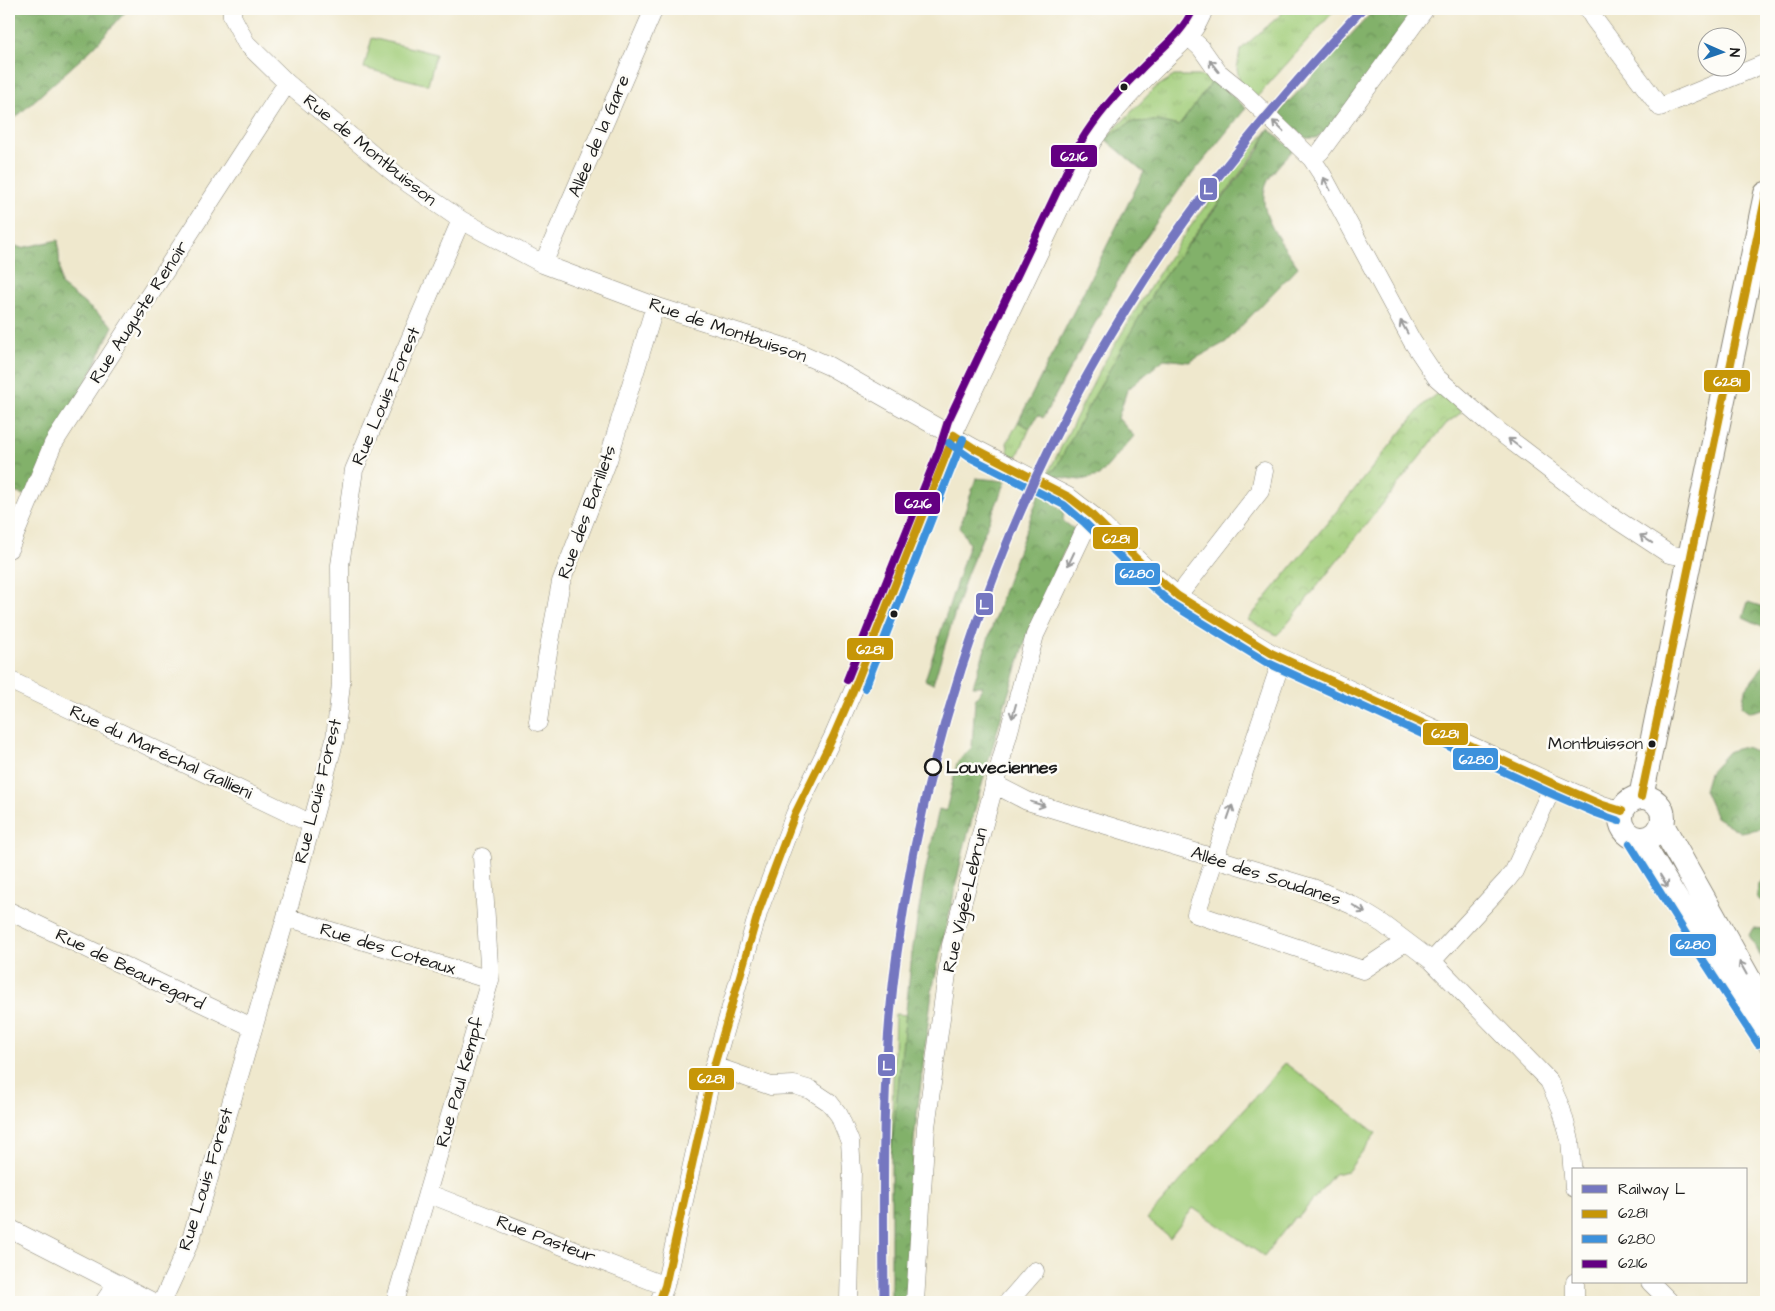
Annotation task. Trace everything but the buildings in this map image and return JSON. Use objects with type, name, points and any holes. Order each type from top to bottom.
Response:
[{"type":"street","name":"Rue de Montbuisson","points":[[232,9],[232,16],[246,43],[287,83],[399,177],[461,220],[543,264],[655,306],[791,349],[829,366],[989,456],[1069,497],[1092,515],[1149,571],[1178,596],[1282,659],[1315,672],[1554,784],[1600,804],[1622,811]]},
{"type":"street","name":"Allée de la Gare","points":[[543,264],[654,9]]},
{"type":"street","points":[[662,1294],[714,1066],[758,910],[795,814],[833,737],[957,425],[1085,156],[1099,131],[1130,94],[1189,37],[1204,9]]},
{"type":"street","points":[[1312,159],[1320,151],[1424,9]]},
{"type":"street","points":[[1588,9],[1660,107],[1766,63]]},
{"type":"street","points":[[1189,37],[1201,48],[1218,72],[1244,93],[1312,159],[1412,341],[1436,377],[1492,426],[1605,512],[1670,554],[1690,558]]},
{"type":"street","name":"Rue Auguste Renoir","points":[[9,549],[53,444],[287,83]]},
{"type":"street","points":[[1641,797],[1766,194]]},
{"type":"street","name":"Rue Louis Forest","points":[[162,1302],[191,1239],[286,917],[335,738],[341,684],[340,565],[354,470],[461,220]]},
{"type":"street","name":"Rue des Barillets","points":[[538,722],[561,582],[608,460],[655,306]]},
{"type":"street","points":[[1178,596],[1260,491],[1264,470]]},
{"type":"street","name":"Rue Vigée-Lebrun","points":[[915,1302],[926,1126],[951,945],[1036,635],[1092,515]]},
{"type":"street","points":[[1282,659],[1196,914],[1363,970],[1405,942]]},
{"type":"street","name":"Rue du Maréchal Gallieni","points":[[9,680],[312,824]]},
{"type":"street","name":"Allée des Soudanes","points":[[994,784],[1027,801],[1313,888],[1352,905],[1382,924],[1432,961],[1549,1081],[1561,1108],[1570,1140],[1572,1168]]},
{"type":"street","points":[[1432,961],[1514,871],[1554,784]]},
{"type":"street","points":[[1641,797],[1648,798],[1660,805],[1664,819],[1662,826],[1655,835],[1650,838],[1639,839],[1628,834],[1621,823],[1622,811],[1630,801],[1641,797]]},
{"type":"street","points":[[1662,826],[1766,1010]]},
{"type":"street","points":[[1639,839],[1766,1039]]},
{"type":"street","name":"Rue Paul Kempf","points":[[395,1302],[490,980],[482,857]]},
{"type":"street","points":[[1679,904],[1700,892]]},
{"type":"street","name":"Rue de Beauregard","points":[[9,911],[252,1027]]},
{"type":"street","name":"Rue des Coteaux","points":[[286,917],[490,980]]},
{"type":"street","points":[[714,1066],[771,1086],[794,1085],[810,1090],[829,1102],[840,1115],[850,1142],[852,1171],[849,1302]]},
{"type":"street","name":"Rue Pasteur","points":[[427,1193],[662,1294]]},
{"type":"street","points":[[9,1228],[153,1302]]},
{"type":"street","points":[[1008,1302],[1035,1271]]},
{"type":"street","points":[[104,1302],[117,1283]]},
{"type":"street","points":[[1575,1284],[1576,1302]]},
{"type":"street","points":[[1652,1284],[1670,1302]]},
{"type":"green space","points":[[9,9],[128,9],[94,47],[14,119],[9,117]]},
{"type":"green space","points":[[1287,9],[1336,9],[1256,98],[1240,83],[1237,69],[1240,50]]},
{"type":"green space","points":[[1375,9],[1420,9],[1331,127],[1316,138],[1306,138],[1280,118],[1281,110]]},
{"type":"green space","points":[[372,38],[436,54],[428,85],[364,68]]},
{"type":"green space","points":[[1174,76],[1200,76],[1214,79],[1179,126],[1157,121],[1131,122],[1105,139],[1155,88]]},
{"type":"green space","points":[[1214,79],[1246,108],[1180,189],[1129,261],[1043,418],[1038,415],[1030,428],[1018,422],[1144,172],[1105,139],[1131,122],[1157,121],[1179,126]]},
{"type":"green space","points":[[1269,129],[1260,146],[1157,286],[1056,468],[1047,475],[1102,366],[1179,242],[1229,174]]},
{"type":"green space","points":[[1269,129],[1293,150],[1274,171],[1266,186],[1265,210],[1276,234],[1298,267],[1226,342],[1189,362],[1164,359],[1127,390],[1118,418],[1134,436],[1099,476],[1080,480],[1047,475],[1056,468],[1083,416],[1157,286],[1259,150]]},
{"type":"green space","points":[[58,240],[61,285],[113,326],[32,497],[9,491],[9,243],[21,248]]},
{"type":"green space","points":[[1440,391],[1462,412],[1446,424],[1284,628],[1277,635],[1248,620],[1424,404]]},
{"type":"green space","points":[[1018,422],[1030,428],[1017,457],[1009,455],[1007,443]]},
{"type":"green space","points":[[976,478],[1006,481],[967,574],[933,684],[925,680],[969,544],[960,527]]},
{"type":"green space","points":[[1040,492],[1064,512],[1063,521],[1074,529],[1030,628],[1004,707],[965,844],[932,991],[914,1140],[907,1302],[891,1302],[891,1154],[912,953],[924,878],[939,809],[946,811],[957,763],[972,747],[975,700],[983,686],[973,686],[1005,587]]},
{"type":"green space","points":[[1748,602],[1766,608],[1766,628],[1743,617]]},
{"type":"green space","points":[[1766,662],[1766,708],[1751,712],[1742,706],[1745,690]]},
{"type":"green space","points":[[1745,747],[1766,756],[1766,830],[1765,828],[1740,832],[1716,817],[1704,790],[1709,773],[1729,751]]},
{"type":"green space","points":[[1766,877],[1766,904],[1757,898],[1758,884]]},
{"type":"green space","points":[[1753,928],[1766,929],[1766,966],[1749,935]]},
{"type":"green space","points":[[895,1014],[906,1015],[891,1154]]},
{"type":"green space","points":[[1285,1063],[1376,1133],[1348,1171],[1334,1174],[1299,1217],[1294,1218],[1264,1256],[1193,1208],[1170,1238],[1147,1219]]},
{"type":"rail line","name":"L","points":[[884,1302],[884,1127],[888,1040],[897,953],[913,856],[935,759],[963,664],[996,570],[1035,479],[1080,390],[1129,304],[1184,222],[1247,140],[1315,60],[1362,9]]},
{"type":"transit line","name":"6216","points":[[847,680],[939,450],[948,421],[1080,143],[1093,123],[1132,77],[1177,34],[1193,9]]},
{"type":"transit line","name":"6281","points":[[1641,797],[1766,194]]},
{"type":"transit line","name":"6281","points":[[954,435],[974,448],[1069,497],[1092,515],[1149,571],[1178,596],[1271,653],[1554,784],[1600,804],[1622,811]]},
{"type":"transit line","name":"6281","points":[[659,1302],[665,1286],[714,1066],[759,910],[795,814],[833,737],[856,684],[954,435]]},
{"type":"transit line","name":"6280","points":[[865,688],[963,439]]},
{"type":"transit line","name":"6280","points":[[949,443],[969,457],[1064,505],[1172,604],[1266,662],[1550,793],[1619,821]]},
{"type":"transit line","name":"6280","points":[[1630,844],[1758,1044]]},
{"type":"place","name":"Montbuisson","points":[[1652,744]]},
{"type":"place","name":"Louveciennes","points":[[933,767]]}]
